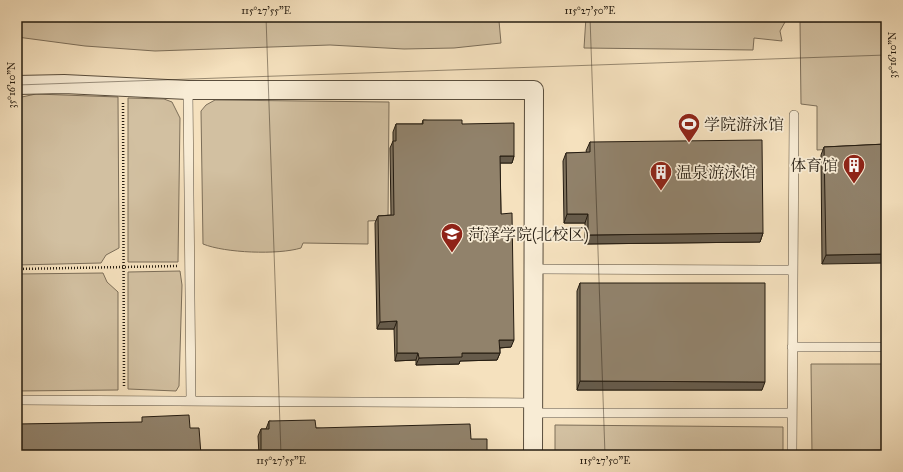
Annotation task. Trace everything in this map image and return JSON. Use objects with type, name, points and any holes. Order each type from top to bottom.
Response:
[{"type":"street","points":[[17,85],[64,84],[188,90],[534,90],[533,455]]},
{"type":"lane","points":[[188,90],[191,401]]},
{"type":"lane","points":[[792,455],[794,115]]},
{"type":"lane","points":[[533,269],[793,270]]},
{"type":"lane","points":[[792,347],[886,347]]},
{"type":"lane","points":[[17,400],[191,401],[792,413]]},
{"type":"path","points":[[123,87],[124,401]]},
{"type":"path","points":[[17,269],[189,265]]},
{"type":"shaded area","points":[[17,17],[96,22],[499,21],[501,43],[454,48],[404,49],[330,45],[155,51],[85,46],[17,37]]},
{"type":"shaded area","points":[[586,17],[783,17],[785,22],[780,31],[782,41],[754,38],[753,50],[584,48]]},
{"type":"shaded area","points":[[886,21],[886,146],[817,150],[817,106],[801,104],[800,22]]},
{"type":"shaded area","points":[[36,94],[118,97],[119,248],[106,255],[101,263],[17,265],[17,98]]},
{"type":"shaded area","points":[[128,98],[164,99],[172,102],[180,118],[178,262],[128,262]]},
{"type":"shaded area","points":[[215,100],[389,102],[388,220],[368,221],[368,244],[303,243],[301,248],[291,250],[279,252],[252,252],[224,249],[203,244],[201,111],[206,105]]},
{"type":"shaded area","points":[[180,271],[182,285],[179,386],[176,391],[128,389],[128,272]]},
{"type":"shaded area","points":[[103,273],[107,282],[118,292],[118,390],[17,391],[17,274]]},
{"type":"shaded area","points":[[811,364],[886,364],[886,455],[812,455]]},
{"type":"shaded area","points":[[555,425],[783,427],[783,455],[555,455]]},
{"type":"building","points":[[423,120],[462,120],[462,124],[514,123],[514,156],[500,156],[501,214],[512,213],[514,340],[499,340],[500,353],[462,353],[462,357],[419,358],[418,353],[397,353],[397,321],[380,322],[378,216],[394,215],[393,141],[396,141],[396,124],[423,124]]},
{"type":"building","name":"温泉游泳馆","points":[[762,140],[763,233],[588,235],[588,214],[567,214],[566,153],[590,152],[590,142]]},
{"type":"building","name":"体育馆","points":[[886,144],[886,254],[826,255],[824,147]]},
{"type":"building","points":[[580,283],[765,283],[765,382],[580,381]]},
{"type":"building","points":[[189,415],[190,428],[199,428],[201,455],[17,455],[17,424],[142,422],[142,417]]},
{"type":"building","points":[[315,420],[316,428],[470,424],[471,439],[487,439],[487,455],[261,455],[261,429],[269,429],[269,421]]},
{"type":"place","name":"学院游泳馆","points":[[689,144]]},
{"type":"place","name":"体育馆","points":[[854,184]]},
{"type":"place","name":"温泉游泳馆","points":[[661,192]]},
{"type":"place","name":"菏泽学院(北校区)","points":[[452,254]]}]
